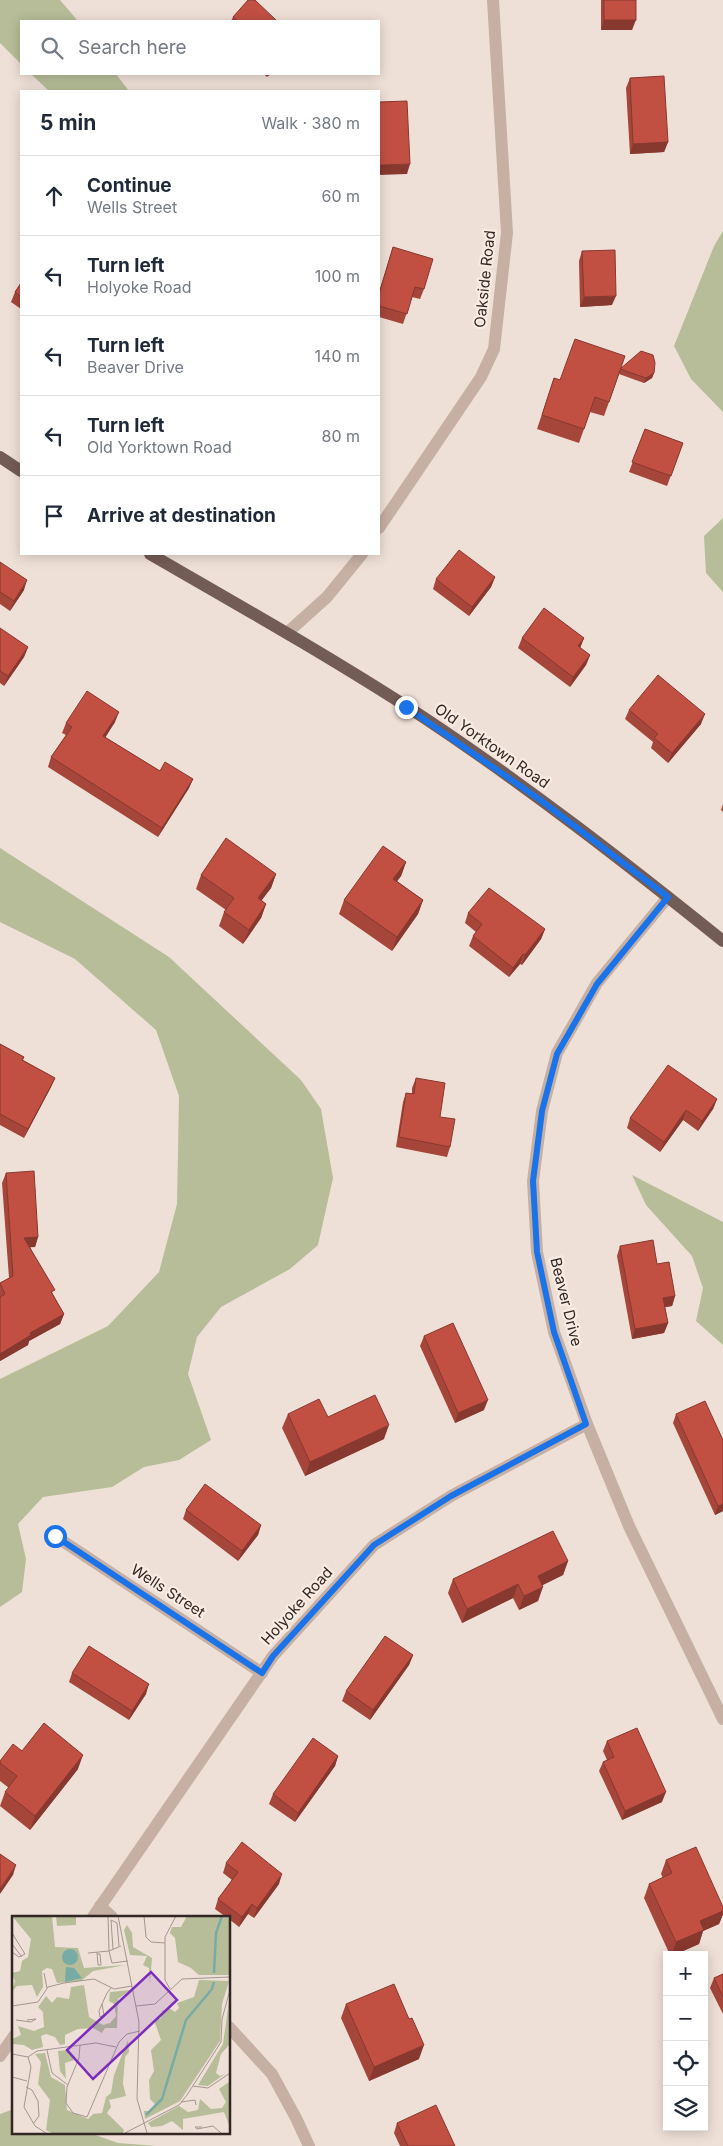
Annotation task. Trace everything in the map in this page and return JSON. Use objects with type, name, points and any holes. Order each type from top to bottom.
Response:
[{"type":"main road","points":[[0,457],[20,470]]},
{"type":"main road","name":"Old Yorktown Road","points":[[152,555],[287,633],[425,719],[539,799],[723,941]]},
{"type":"street","name":"Oakside Road","points":[[380,527],[481,377],[494,349],[507,233],[493,0]]},
{"type":"street","points":[[287,633],[327,597],[361,555]]},
{"type":"street","name":"Beaver Drive","points":[[668,897],[597,984],[557,1054],[542,1111],[533,1181],[537,1252],[554,1332],[586,1424],[629,1526],[723,1719]]},
{"type":"street","name":"Holyoke Road","points":[[96,1912],[273,1656],[374,1545],[451,1496],[586,1424]]},
{"type":"street","name":"Wells Street","points":[[55,1536],[262,1673]]},
{"type":"street","points":[[96,1912],[109,1916]]},
{"type":"street","points":[[230,2027],[272,2074],[309,2146]]},
{"type":"street","points":[[0,2056],[12,2039]]},
{"type":"green space","points":[[0,0],[60,0],[77,20],[20,20],[20,63],[0,43]]},
{"type":"green space","points":[[32,75],[117,75],[128,90],[48,90]]},
{"type":"green space","points":[[723,231],[723,412],[691,379],[674,346],[714,246]]},
{"type":"green space","points":[[723,518],[723,592],[706,573],[704,536]]},
{"type":"green space","points":[[0,848],[169,957],[301,1080],[321,1109],[333,1178],[318,1245],[290,1269],[221,1307],[197,1337],[188,1374],[211,1440],[179,1460],[144,1467],[112,1487],[43,1497],[18,1524],[26,1559],[22,1592],[0,1607],[0,1379],[108,1326],[159,1272],[177,1204],[179,1096],[156,1030],[75,959],[0,922]]},
{"type":"green space","points":[[632,1175],[723,1222],[723,1345],[696,1321],[703,1288],[692,1256],[646,1205]]},
{"type":"green space","points":[[12,2110],[12,2134],[93,2134],[118,2143],[157,2146],[0,2146],[0,2114]]},
{"type":"building","points":[[248,0],[255,0],[276,20],[237,20],[233,17]]},
{"type":"building","points":[[604,0],[636,0],[636,20],[604,20]]},
{"type":"building","points":[[664,76],[668,142],[633,144],[630,78]]},
{"type":"building","points":[[407,101],[410,164],[380,165],[380,102]]},
{"type":"building","points":[[393,247],[433,259],[424,289],[415,287],[407,314],[380,306],[380,291]]},
{"type":"building","points":[[615,250],[616,296],[584,297],[582,251]]},
{"type":"building","points":[[20,284],[20,296],[15,292]]},
{"type":"building","points":[[575,339],[625,356],[609,402],[595,397],[584,429],[542,415],[554,378],[560,380]]},
{"type":"building","points":[[641,351],[653,355],[655,363],[654,373],[646,378],[620,369]]},
{"type":"building","points":[[645,429],[683,443],[671,476],[632,462]]},
{"type":"building","points":[[459,550],[495,577],[472,607],[436,579]]},
{"type":"building","points":[[0,562],[27,580],[14,601],[0,592]]},
{"type":"building","points":[[544,608],[584,638],[578,646],[590,655],[573,677],[522,638]]},
{"type":"building","points":[[0,628],[28,647],[8,676],[0,671]]},
{"type":"building","points":[[658,675],[705,714],[672,753],[654,738],[658,734],[629,710]]},
{"type":"building","points":[[87,691],[119,712],[103,736],[160,771],[165,762],[193,779],[162,828],[51,757],[72,727],[66,723]]},
{"type":"building","points":[[226,838],[276,874],[258,898],[266,904],[249,930],[224,912],[234,898],[201,875]]},
{"type":"building","points":[[383,846],[406,862],[393,879],[423,900],[397,937],[344,900]]},
{"type":"building","points":[[489,888],[545,929],[513,968],[473,936],[482,924],[468,913]]},
{"type":"building","points":[[0,1044],[24,1057],[22,1060],[55,1078],[28,1129],[0,1114]]},
{"type":"building","points":[[668,1065],[717,1099],[702,1121],[686,1110],[664,1142],[630,1118]]},
{"type":"building","points":[[416,1078],[445,1083],[440,1117],[455,1119],[450,1147],[399,1137],[406,1093],[414,1094]]},
{"type":"building","points":[[34,1171],[38,1237],[24,1238],[55,1290],[51,1292],[64,1314],[30,1333],[31,1335],[0,1354],[0,1297],[5,1294],[0,1283],[13,1276],[6,1173]]},
{"type":"building","points":[[653,1240],[657,1264],[669,1262],[675,1296],[663,1298],[668,1323],[635,1329],[620,1246]]},
{"type":"building","points":[[453,1323],[488,1400],[458,1413],[424,1336]]},
{"type":"building","points":[[375,1395],[389,1425],[310,1462],[288,1414],[319,1399],[328,1417]]},
{"type":"building","points":[[705,1401],[723,1440],[723,1504],[718,1506],[676,1414]]},
{"type":"building","points":[[205,1484],[261,1525],[242,1551],[186,1510]]},
{"type":"building","points":[[553,1531],[568,1561],[538,1576],[543,1587],[524,1596],[518,1584],[467,1609],[453,1579]]},
{"type":"building","points":[[385,1636],[413,1655],[373,1710],[346,1691]]},
{"type":"building","points":[[89,1646],[149,1684],[132,1711],[72,1673]]},
{"type":"building","points":[[44,1723],[83,1755],[35,1816],[5,1792],[17,1776],[0,1761],[13,1744],[22,1751]]},
{"type":"building","points":[[637,1728],[666,1792],[625,1811],[603,1762],[614,1757],[607,1741]]},
{"type":"building","points":[[313,1738],[338,1756],[298,1813],[273,1794]]},
{"type":"building","points":[[242,1842],[282,1874],[257,1908],[252,1904],[242,1917],[218,1899],[238,1872],[226,1863]]},
{"type":"building","points":[[696,1847],[723,1907],[723,1911],[700,1921],[704,1930],[676,1942],[649,1884],[672,1873],[666,1860]]},
{"type":"building","points":[[0,1854],[16,1865],[0,1889]]},
{"type":"building","points":[[723,1974],[723,1997],[714,1978]]},
{"type":"building","points":[[394,1984],[409,2019],[412,2018],[424,2045],[374,2067],[346,2004]]},
{"type":"building","points":[[436,2105],[455,2146],[408,2146],[397,2123]]},
{"type":"route","points":[[55,1536],[262,1673],[273,1656],[374,1545],[451,1496],[586,1424],[554,1332],[537,1252],[533,1181],[542,1111],[557,1054],[597,984],[668,897],[539,799],[406,707]]}]
